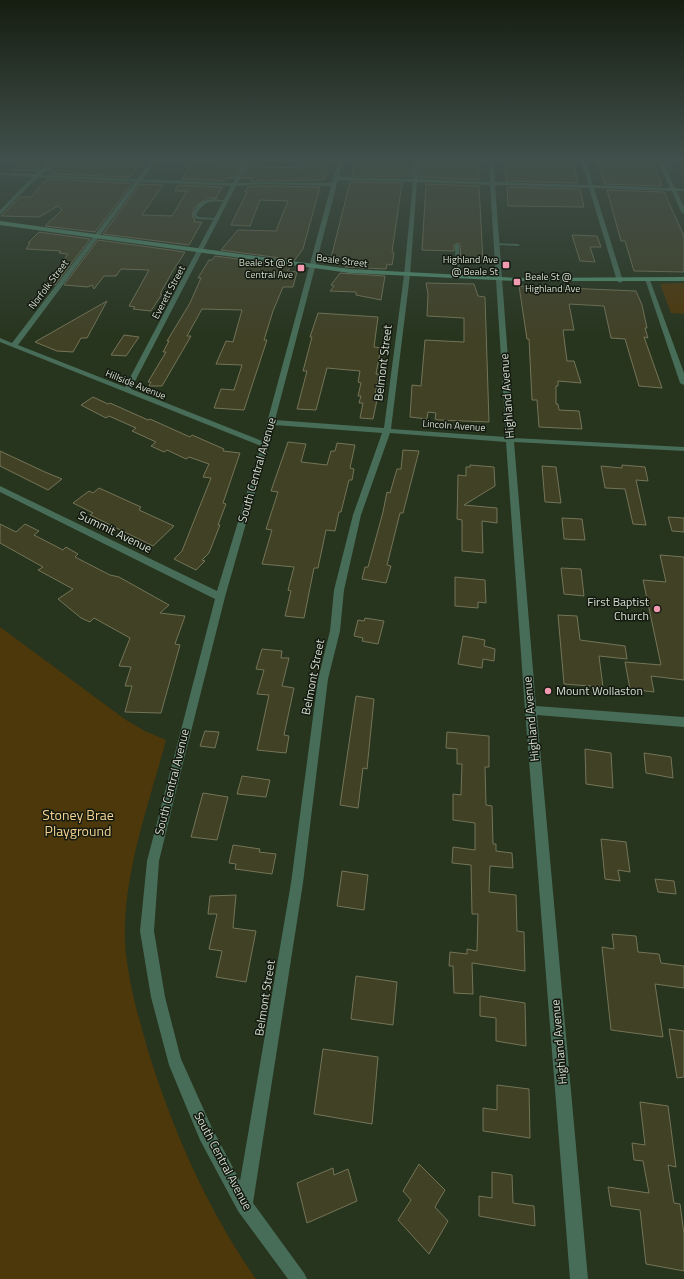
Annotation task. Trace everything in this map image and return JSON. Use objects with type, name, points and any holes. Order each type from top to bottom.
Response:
[{"type":"main road","name":"Beale Street","points":[[0,222],[96,237],[350,271],[407,275],[620,281],[684,279]]},
{"type":"street","name":"Norfolk Street","points":[[14,345],[110,219]]},
{"type":"street","name":"Everett Street","points":[[126,391],[217,219]]},
{"type":"street","name":"South Central Avenue","points":[[298,1279],[244,1204],[206,1134],[174,1060],[158,997],[146,930],[153,861],[220,597],[265,445],[325,219]]},
{"type":"street","name":"Belmont Street","points":[[244,1204],[296,891],[323,679],[335,631],[339,590],[357,515],[386,431],[407,275],[412,219]]},
{"type":"street","name":"Highland Avenue","points":[[495,219],[530,710],[580,1279]]},
{"type":"street","points":[[601,219],[620,281]]},
{"type":"street","points":[[646,280],[684,383]]},
{"type":"street","name":"Hillside Avenue","points":[[0,340],[265,445]]},
{"type":"street","points":[[674,357],[684,358]]},
{"type":"street","name":"Lincoln Avenue","points":[[271,422],[386,431],[684,449]]},
{"type":"street","name":"Summit Avenue","points":[[0,489],[220,597]]},
{"type":"street","points":[[530,710],[684,722]]},
{"type":"lane","points":[[211,219],[217,219]]},
{"type":"lane","points":[[497,244],[518,245]]},
{"type":"lane","points":[[457,245],[458,276]]},
{"type":"green space","points":[[684,283],[684,314],[671,313],[660,284]]},
{"type":"green space","name":"Stoney Brae Playground","points":[[0,627],[126,720],[145,731],[166,740],[138,839],[128,890],[125,915],[125,941],[130,981],[147,1047],[179,1138],[192,1168],[222,1225],[256,1279],[0,1279]]},
{"type":"building","points":[[53,219],[105,219],[95,232],[45,226]]},
{"type":"building","points":[[114,219],[195,219],[194,222],[202,222],[189,245],[103,234]]},
{"type":"building","points":[[234,219],[253,219],[250,226],[231,225]]},
{"type":"building","points":[[281,219],[311,219],[303,249],[295,260],[221,250],[238,230],[276,231]]},
{"type":"building","points":[[341,219],[397,219],[392,252],[394,253],[392,265],[387,264],[386,269],[345,267],[349,262],[331,258]]},
{"type":"building","points":[[424,219],[481,219],[483,261],[461,260],[460,245],[458,243],[454,245],[454,251],[422,250]]},
{"type":"building","points":[[615,219],[676,219],[684,236],[684,272],[634,271],[625,241],[621,241]]},
{"type":"building","points":[[39,232],[90,239],[55,285],[46,284],[68,254],[59,253],[61,251],[26,249],[30,243],[28,243]]},
{"type":"building","points":[[572,235],[597,236],[601,247],[590,247],[595,262],[580,261]]},
{"type":"building","points":[[98,240],[185,252],[151,311],[133,309],[135,307],[129,306],[149,270],[121,269],[116,276],[104,276],[94,289],[92,285],[88,287],[64,285]]},
{"type":"building","points":[[215,256],[291,266],[287,271],[297,272],[293,287],[283,287],[273,311],[264,340],[267,340],[244,410],[214,408],[221,389],[234,390],[242,365],[216,364],[226,341],[233,342],[242,310],[202,309],[187,336],[191,336],[162,386],[149,386],[151,382],[148,382],[166,352],[163,352],[169,341],[167,341],[190,303],[201,278],[198,278],[209,260],[212,260]]},
{"type":"building","points":[[340,273],[385,276],[381,300],[356,295],[356,292],[330,291],[334,286],[331,285]]},
{"type":"building","points":[[426,283],[474,284],[478,296],[485,297],[489,422],[439,420],[435,419],[436,413],[428,412],[427,419],[410,417],[412,385],[421,386],[425,340],[464,342],[464,318],[427,316],[428,294]]},
{"type":"building","points":[[519,286],[636,291],[642,305],[647,328],[645,328],[648,338],[644,337],[662,388],[639,386],[625,339],[611,338],[604,306],[569,304],[574,330],[563,330],[567,361],[574,361],[581,383],[558,381],[558,386],[556,386],[556,404],[558,404],[559,410],[579,411],[582,429],[539,427],[537,400],[532,400],[529,339],[527,339]]},
{"type":"building","points":[[107,301],[87,338],[81,338],[73,352],[57,351],[35,342]]},
{"type":"building","points":[[318,313],[378,317],[374,347],[381,348],[376,374],[379,374],[375,395],[378,395],[373,419],[360,418],[363,403],[359,403],[361,396],[358,396],[361,383],[358,382],[360,371],[327,368],[316,410],[297,409],[307,371],[303,371],[312,337],[310,337]]},
{"type":"building","points":[[124,335],[139,337],[126,356],[111,355]]},
{"type":"building","points":[[93,397],[148,420],[150,419],[190,437],[192,435],[224,449],[223,451],[240,453],[223,503],[226,504],[218,525],[220,525],[209,553],[202,560],[205,561],[196,570],[174,559],[182,551],[211,478],[203,477],[209,464],[189,457],[186,459],[167,450],[164,452],[151,446],[156,442],[132,431],[136,428],[109,416],[106,418],[81,405]]},
{"type":"building","points":[[288,442],[306,444],[301,462],[327,465],[331,451],[335,451],[337,443],[355,445],[350,468],[354,469],[352,480],[349,480],[335,531],[326,530],[318,568],[314,568],[304,618],[285,616],[291,591],[288,590],[294,567],[262,564],[272,530],[266,529],[278,492],[271,491]]},
{"type":"building","points":[[403,450],[419,451],[403,513],[400,513],[387,565],[391,566],[386,583],[362,579],[365,567],[368,567],[387,492],[390,493],[397,469],[401,469]]},
{"type":"building","points":[[0,451],[62,479],[48,490],[0,466]]},
{"type":"building","points":[[470,465],[494,467],[495,486],[464,505],[497,508],[497,523],[482,521],[483,553],[462,551],[462,520],[457,519],[458,475],[466,476],[466,467],[470,467]]},
{"type":"building","points":[[622,465],[645,467],[648,481],[636,480],[646,525],[633,524],[625,489],[605,488],[601,466],[622,468]]},
{"type":"building","points":[[542,466],[556,467],[561,503],[545,502]]},
{"type":"building","points":[[99,488],[141,507],[139,510],[174,526],[153,546],[90,515],[93,513],[73,503],[89,491],[93,493]]},
{"type":"building","points":[[668,517],[684,518],[684,532],[672,531]]},
{"type":"building","points":[[562,518],[582,519],[585,540],[564,539]]},
{"type":"building","points":[[0,524],[16,532],[25,524],[39,531],[34,535],[63,550],[66,547],[78,554],[75,557],[110,575],[119,577],[169,605],[160,613],[185,616],[175,644],[180,645],[161,713],[125,712],[132,686],[125,686],[131,667],[119,666],[130,638],[94,618],[90,622],[81,618],[58,599],[73,589],[38,570],[43,567],[0,543]]},
{"type":"building","points":[[660,555],[684,557],[684,680],[651,676],[654,692],[630,689],[625,662],[661,665],[643,580],[666,582]]},
{"type":"building","points":[[561,568],[581,569],[584,596],[564,594]]},
{"type":"building","points":[[455,577],[485,580],[486,603],[478,602],[478,608],[455,606]]},
{"type":"building","points":[[558,615],[577,616],[580,640],[625,646],[627,659],[599,656],[603,687],[564,684]]},
{"type":"building","points":[[365,618],[384,621],[378,644],[362,641],[363,638],[354,636],[358,620],[364,621]]},
{"type":"building","points":[[463,636],[485,640],[484,646],[495,649],[494,661],[483,659],[482,668],[458,664]]},
{"type":"building","points":[[262,649],[282,651],[281,658],[289,658],[282,686],[294,688],[284,735],[289,736],[286,753],[257,750],[269,695],[257,694],[264,670],[256,669]]},
{"type":"building","points":[[356,696],[374,699],[367,769],[363,768],[358,808],[340,805]]},
{"type":"building","points":[[205,731],[219,732],[215,748],[200,746]]},
{"type":"building","points":[[447,732],[489,736],[489,767],[485,767],[486,805],[492,806],[493,844],[496,844],[496,851],[512,853],[513,868],[490,866],[489,892],[516,895],[517,931],[524,932],[525,971],[472,963],[473,994],[454,993],[453,966],[449,966],[450,952],[467,954],[467,949],[477,951],[478,914],[472,914],[471,865],[452,863],[453,847],[475,850],[475,823],[453,820],[453,794],[461,795],[462,764],[457,764],[457,749],[446,748]]},
{"type":"building","points":[[585,749],[611,753],[613,788],[586,784]]},
{"type":"building","points":[[644,753],[671,757],[673,778],[646,773]]},
{"type":"building","points":[[242,776],[270,780],[266,797],[237,794]]},
{"type":"building","points":[[203,793],[228,797],[217,840],[191,837]]},
{"type":"building","points":[[601,839],[626,842],[630,872],[618,870],[620,881],[605,879]]},
{"type":"building","points":[[233,845],[260,849],[259,852],[276,854],[272,874],[235,869],[236,864],[229,863]]},
{"type":"building","points":[[342,871],[368,875],[364,910],[337,906]]},
{"type":"building","points":[[655,879],[674,881],[676,894],[658,892]]},
{"type":"building","points":[[236,895],[233,928],[256,931],[246,982],[216,977],[222,951],[209,949],[217,914],[208,914],[210,896]]},
{"type":"building","points":[[612,934],[636,936],[638,952],[659,954],[661,963],[684,966],[684,988],[655,984],[663,1037],[611,1030],[602,947],[614,949]]},
{"type":"building","points":[[356,976],[397,982],[393,1025],[351,1019]]},
{"type":"building","points":[[480,996],[525,1003],[526,1046],[496,1041],[496,1018],[480,1016]]},
{"type":"building","points":[[669,1029],[684,1031],[684,1077],[677,1078]]},
{"type":"building","points":[[323,1049],[378,1057],[372,1124],[314,1114]]},
{"type":"building","points":[[497,1085],[529,1089],[530,1138],[483,1131],[483,1108],[497,1110]]},
{"type":"building","points":[[640,1102],[668,1106],[676,1167],[668,1165],[674,1203],[680,1204],[684,1234],[684,1271],[646,1264],[640,1210],[611,1206],[608,1187],[649,1193],[643,1161],[634,1160],[632,1143],[645,1145]]},
{"type":"building","points":[[419,1164],[445,1190],[435,1207],[448,1221],[429,1254],[398,1220],[411,1200],[403,1191]]},
{"type":"building","points":[[333,1168],[334,1175],[348,1169],[357,1201],[307,1223],[297,1183]]},
{"type":"building","points":[[492,1172],[512,1175],[513,1203],[534,1206],[535,1226],[479,1216],[479,1196],[492,1198]]},
{"type":"place","name":"Highland Ave @ Beale St","points":[[506,265]]},
{"type":"place","name":"Beale St @ S Central Ave","points":[[301,268]]},
{"type":"place","name":"Beale St @ Highland Ave","points":[[517,282]]},
{"type":"place","name":"First Baptist Church","points":[[657,609]]},
{"type":"place","name":"Mount Wollaston","points":[[548,691]]}]
